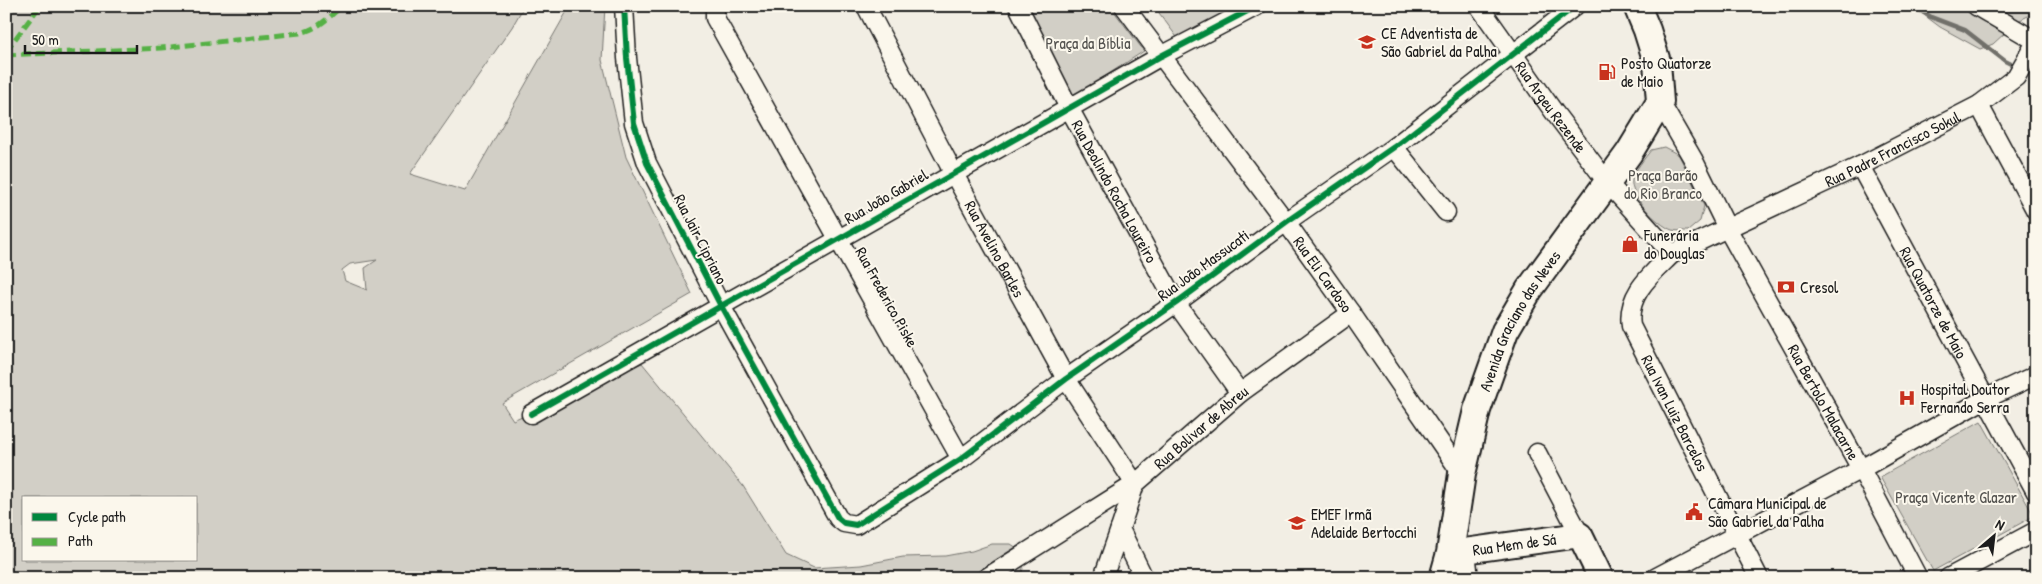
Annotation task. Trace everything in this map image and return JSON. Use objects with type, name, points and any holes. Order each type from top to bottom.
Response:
[{"type":"main road","points":[[1607,182],[1629,153],[1660,102],[1656,62],[1647,30],[1637,6]]},
{"type":"main road","name":"Avenida Graciano das Neves","points":[[1453,561],[1462,474],[1477,410],[1505,331],[1528,290],[1607,182]]},
{"type":"street","name":"Rua Jair Cipriano","points":[[624,6],[634,122],[647,164],[721,306],[838,518]]},
{"type":"street","name":"Rua Avelino Barles","points":[[866,6],[954,174],[1066,379],[1135,484]]},
{"type":"street","name":"Rua Deolindo Rocha Loureiro","points":[[1018,6],[1069,108],[1176,303],[1240,393]]},
{"type":"street","name":"Rua Eli Cardoso","points":[[1124,6],[1286,222],[1462,474]]},
{"type":"street","name":"Rua João Gabriel","points":[[531,414],[1161,56],[1257,6]]},
{"type":"street","name":"Rua Argeu Rezende","points":[[1479,6],[1554,112],[1607,182]]},
{"type":"street","name":"Rua João Massucati","points":[[838,518],[844,523],[856,525],[962,459],[1066,379],[1394,147],[1575,6]]},
{"type":"street","points":[[1976,6],[2036,42]]},
{"type":"street","name":"Rua Frederico Piske","points":[[715,12],[962,459]]},
{"type":"street","name":"Rua Padre Francisco Sokul","points":[[1727,228],[1860,166],[1979,106],[2016,77],[2036,42]]},
{"type":"street","points":[[1607,182],[1672,254],[1727,228],[1693,159],[1660,102]]},
{"type":"street","points":[[1979,106],[2036,211]]},
{"type":"street","points":[[1394,147],[1446,212]]},
{"type":"street","name":"Rua Quatorze de Maio","points":[[1860,166],[2036,492]]},
{"type":"street","name":"Rua Bertolo Malacarne","points":[[1727,228],[1918,578]]},
{"type":"street","name":"Rua Ivan Luiz Barcelos","points":[[1672,254],[1646,279],[1633,301],[1629,312],[1631,326],[1759,578]]},
{"type":"street","name":"Rua Bolivar de Abreu","points":[[986,578],[1135,484],[1240,393],[1351,313]]},
{"type":"street","points":[[1655,578],[1860,469],[1985,399],[2036,375]]},
{"type":"street","points":[[1537,453],[1601,578]]},
{"type":"street","points":[[1103,578],[1135,484]]},
{"type":"street","points":[[1120,529],[1144,578]]},
{"type":"street","points":[[1948,578],[2036,531]]},
{"type":"street","name":"Rua Mem de Sá","points":[[1453,561],[1580,535]]},
{"type":"street","points":[[1453,561],[1469,578]]},
{"type":"green space","points":[[6,6],[524,6],[512,27],[410,174],[465,191],[570,6],[605,6],[602,60],[626,157],[692,294],[502,403],[513,420],[642,363],[743,486],[786,555],[814,568],[861,565],[903,557],[945,556],[972,551],[992,544],[1011,544],[1026,554],[1019,578],[6,578]],"holes":[[[377,260],[365,268],[367,290],[345,281],[342,270],[350,264]]]},
{"type":"green space","name":"Praça da Bíblia","points":[[1110,6],[1144,51],[1073,97],[1029,7]]},
{"type":"green space","points":[[1154,6],[1240,6],[1179,40]]},
{"type":"green space","points":[[1912,6],[2036,6],[2036,12],[2018,21],[1993,44],[1980,49],[1940,27]]},
{"type":"green space","name":"Praça Barão do Rio Branco","points":[[1664,147],[1679,155],[1704,206],[1700,221],[1688,231],[1672,230],[1659,222],[1640,202],[1632,187],[1635,173],[1651,150]]},
{"type":"green space","name":"Praça Vicente Glazar","points":[[1981,421],[2034,516],[1933,571],[1880,477]]},
{"type":"waterway","points":[[1913,6],[1931,17],[1965,30],[2005,61],[2017,67]]},
{"type":"waterway","points":[[2024,70],[2036,76]]},
{"type":"marked path","points":[[6,51],[40,6]]},
{"type":"marked path","points":[[6,55],[161,48],[300,33],[318,26],[342,6]]},
{"type":"cycle path","points":[[624,6],[634,123],[647,163],[721,306],[838,518],[844,523],[856,525],[961,459],[1066,379],[1394,147],[1575,6]]},
{"type":"cycle path","points":[[531,414],[1161,56],[1257,6]]},
{"type":"place","name":"CE Adventista de São Gabriel da Palha","points":[[1367,42]]},
{"type":"place","name":"Posto Quatorze de Maio","points":[[1607,72]]},
{"type":"place","name":"Funerária do Douglas","points":[[1630,244]]},
{"type":"place","name":"Cresol","points":[[1786,287]]},
{"type":"place","name":"Hospital Doutor Fernando Serra","points":[[1907,398]]},
{"type":"place","name":"Câmara Municipal de São Gabriel da Palha","points":[[1694,512]]},
{"type":"place","name":"EMEF Irmã Adelaide Bertocchi","points":[[1297,523]]}]
